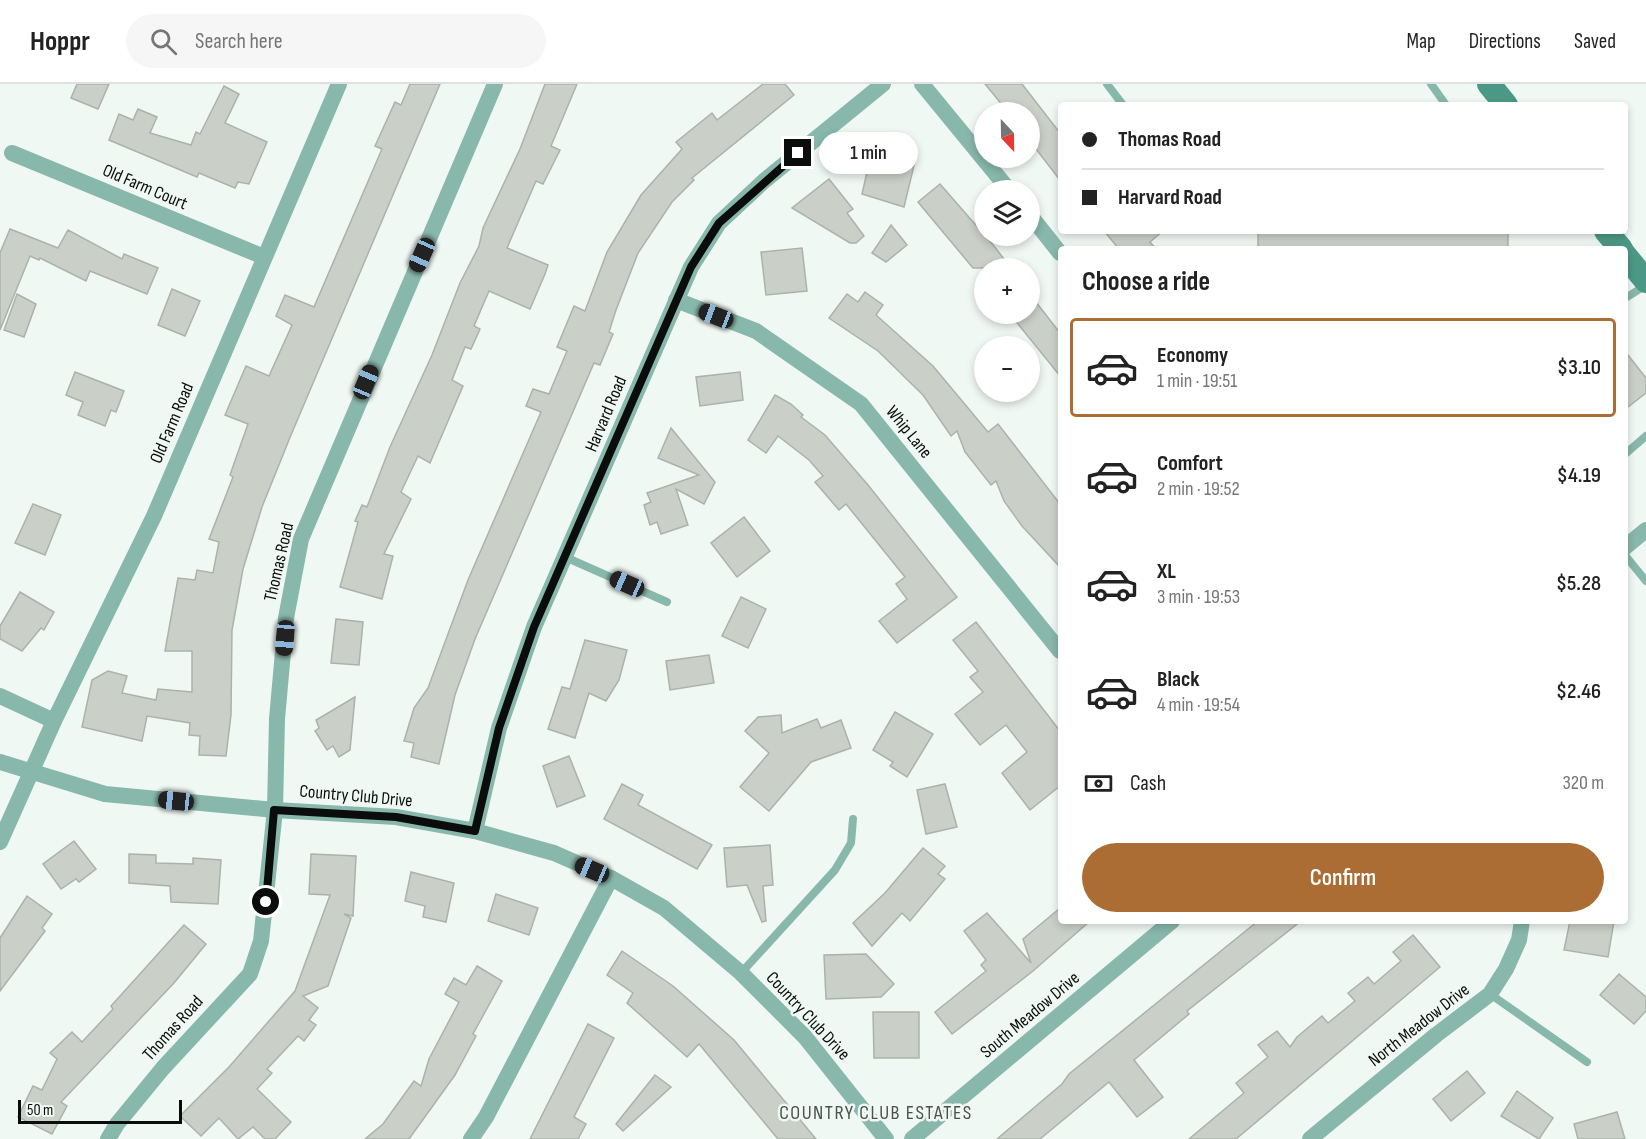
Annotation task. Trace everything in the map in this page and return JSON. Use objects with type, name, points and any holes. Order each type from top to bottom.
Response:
[{"type":"main road","points":[[1489,84],[1504,102]]},
{"type":"main road","points":[[1628,260],[1646,283]]},
{"type":"street","name":"Old Farm Road","points":[[0,842],[54,721],[154,516],[339,84]]},
{"type":"street","name":"Thomas Road","points":[[108,1139],[117,1124],[163,1068],[250,974],[261,941],[274,810],[286,618],[300,539],[495,84]]},
{"type":"street","name":"Harvard Road","points":[[475,831],[503,717],[534,627],[691,267],[719,223],[764,181],[883,84]]},
{"type":"street","points":[[922,84],[1002,180]]},
{"type":"street","name":"Old Farm Court","points":[[12,153],[264,257]]},
{"type":"street","points":[[1040,228],[1058,250]]},
{"type":"street","name":"Whip Lane","points":[[676,300],[756,331],[861,405],[1058,649]]},
{"type":"street","points":[[1628,545],[1646,530]]},
{"type":"street","points":[[0,696],[54,721]]},
{"type":"street","name":"Country Club Drive","points":[[0,762],[32,774],[105,794],[274,810],[396,817],[475,831],[554,853],[611,878],[664,908],[741,973],[805,1037],[886,1139]]},
{"type":"street","points":[[471,1139],[486,1117],[611,878]]},
{"type":"street","name":"South Meadow Drive","points":[[912,1139],[1168,924]]},
{"type":"street","name":"North Meadow Drive","points":[[1310,1139],[1436,1035],[1490,994],[1515,950],[1521,924]]},
{"type":"lane","points":[[1107,84],[1121,102]]},
{"type":"lane","points":[[1431,84],[1444,102]]},
{"type":"lane","points":[[1628,296],[1646,283]]},
{"type":"lane","points":[[1628,452],[1646,436]]},
{"type":"lane","points":[[566,557],[667,602]]},
{"type":"lane","points":[[1628,559],[1646,581]]},
{"type":"lane","points":[[741,973],[835,870],[851,843],[853,819]]},
{"type":"lane","points":[[1490,994],[1587,1062]]},
{"type":"building","points":[[77,84],[109,84],[98,109],[71,98]]},
{"type":"building","points":[[410,84],[440,84],[291,435],[262,507],[243,569],[232,630],[231,715],[226,756],[199,755],[200,736],[189,735],[190,723],[147,716],[142,741],[82,727],[92,680],[108,671],[127,676],[122,693],[156,700],[158,689],[192,692],[192,651],[165,651],[178,578],[195,580],[197,570],[213,573],[219,542],[209,539],[233,477],[230,475],[248,424],[225,415],[246,366],[269,376],[292,325],[276,316],[285,295],[314,307],[382,149],[375,146],[395,102],[401,105]]},
{"type":"building","points":[[545,84],[577,84],[551,146],[560,150],[543,184],[536,181],[507,248],[548,265],[545,274],[530,309],[489,291],[474,326],[480,329],[471,349],[465,347],[452,380],[463,386],[430,463],[418,456],[401,492],[411,499],[384,554],[393,556],[382,599],[340,587],[358,522],[355,521],[362,505],[367,507],[460,283],[479,246],[483,228],[520,149]]},
{"type":"building","points":[[763,84],[785,84],[794,95],[692,178],[694,180],[672,202],[638,253],[616,310],[609,332],[613,334],[600,365],[594,363],[475,639],[455,695],[439,764],[411,757],[414,743],[404,741],[414,708],[428,688],[468,580],[541,412],[526,406],[533,389],[549,394],[567,351],[557,347],[574,306],[585,311],[607,252],[641,195],[682,149],[676,142],[712,113],[717,120]]},
{"type":"building","points":[[985,84],[1022,84],[1036,102],[1000,102]]},
{"type":"building","points":[[224,86],[239,94],[225,123],[267,142],[249,184],[238,182],[235,188],[199,173],[197,177],[109,140],[119,114],[133,120],[138,109],[157,117],[150,133],[191,145],[196,132],[200,134]]},
{"type":"building","points":[[1040,107],[1058,130],[1058,177],[1040,154]]},
{"type":"building","points":[[885,145],[917,153],[904,207],[862,194],[873,146],[884,149]]},
{"type":"building","points":[[829,179],[853,209],[847,213],[864,236],[856,243],[850,243],[792,208]]},
{"type":"building","points":[[940,184],[974,223],[974,246],[994,246],[1003,258],[974,258],[973,268],[918,202]]},
{"type":"building","points":[[891,225],[907,245],[886,262],[872,253]]},
{"type":"building","points":[[10,229],[58,248],[68,230],[122,259],[124,254],[158,268],[147,294],[90,271],[86,281],[40,258],[39,260],[30,256],[0,330],[0,253]]},
{"type":"building","points":[[1106,234],[1159,234],[1150,242],[1153,246],[1116,246]]},
{"type":"building","points":[[1258,234],[1508,234],[1508,246],[1258,246]]},
{"type":"building","points":[[802,248],[807,291],[766,295],[761,252]]},
{"type":"building","points":[[172,289],[200,301],[185,336],[158,325]]},
{"type":"building","points":[[865,292],[883,305],[876,315],[933,366],[988,432],[998,424],[1058,501],[1058,565],[1022,526],[1004,501],[996,481],[991,485],[965,452],[957,431],[951,436],[923,395],[878,351],[829,318],[847,294],[858,302]]},
{"type":"building","points":[[17,294],[36,304],[24,337],[4,330]]},
{"type":"building","points":[[1040,307],[1058,330],[1058,374],[1040,351],[1040,336],[1028,336],[1018,324],[1040,324]]},
{"type":"building","points":[[1628,355],[1646,378],[1646,393],[1628,407]]},
{"type":"building","points":[[75,372],[124,391],[116,412],[111,410],[105,426],[78,415],[83,402],[66,395]]},
{"type":"building","points":[[740,372],[743,400],[700,406],[696,377]]},
{"type":"building","points":[[775,395],[791,404],[803,415],[801,417],[825,435],[957,597],[897,643],[879,621],[907,599],[896,584],[905,577],[846,504],[839,510],[815,482],[823,476],[809,460],[778,436],[766,453],[748,440]]},
{"type":"building","points":[[671,428],[715,482],[704,504],[676,489],[688,525],[661,534],[657,522],[650,525],[644,505],[651,502],[647,493],[699,475],[658,458]]},
{"type":"building","points":[[33,504],[61,515],[45,555],[15,543]]},
{"type":"building","points":[[744,517],[770,551],[737,577],[711,543]]},
{"type":"building","points":[[20,592],[54,612],[44,630],[41,628],[22,651],[0,639],[0,626]]},
{"type":"building","points":[[741,597],[766,609],[748,648],[722,636]]},
{"type":"building","points":[[336,619],[363,622],[359,665],[331,663]]},
{"type":"building","points":[[976,622],[1058,728],[1058,788],[1030,810],[1002,773],[1027,752],[1006,725],[980,745],[955,714],[983,692],[970,677],[978,671],[953,640]]},
{"type":"building","points":[[585,640],[627,650],[619,680],[606,701],[589,693],[575,738],[548,729],[562,687],[570,689]]},
{"type":"building","points":[[709,655],[714,683],[670,690],[666,661]]},
{"type":"building","points":[[355,697],[350,750],[339,757],[333,746],[327,750],[315,731],[319,728],[316,720]]},
{"type":"building","points":[[895,712],[933,734],[907,777],[890,766],[893,762],[873,750]]},
{"type":"building","points":[[781,715],[782,733],[817,719],[821,728],[841,720],[851,748],[811,762],[769,811],[740,787],[769,753],[745,731],[758,717]]},
{"type":"building","points":[[569,756],[585,796],[557,807],[543,766]]},
{"type":"building","points":[[622,784],[643,795],[638,805],[712,845],[697,869],[604,819]]},
{"type":"building","points":[[945,784],[957,827],[926,834],[917,790]]},
{"type":"building","points":[[74,841],[96,869],[79,882],[76,879],[61,889],[43,864]]},
{"type":"building","points":[[770,845],[773,885],[763,886],[766,921],[762,922],[747,885],[727,887],[724,848]]},
{"type":"building","points":[[923,848],[945,866],[938,874],[945,879],[910,921],[902,913],[872,946],[853,923],[885,893]]},
{"type":"building","points":[[129,854],[156,855],[156,863],[193,864],[193,858],[221,860],[218,904],[171,902],[170,886],[129,883]]},
{"type":"building","points":[[311,854],[356,856],[353,916],[344,914],[351,918],[328,986],[303,996],[318,1008],[309,1020],[316,1025],[304,1041],[298,1036],[267,1069],[272,1073],[257,1089],[291,1122],[275,1139],[265,1139],[253,1127],[238,1139],[219,1118],[201,1136],[180,1116],[229,1067],[295,991],[330,895],[309,894]]},
{"type":"building","points":[[411,872],[454,883],[446,922],[423,917],[425,906],[405,901]]},
{"type":"building","points":[[496,894],[538,908],[529,935],[488,921]]},
{"type":"building","points":[[27,896],[52,914],[42,928],[45,931],[0,991],[0,938]]},
{"type":"building","points":[[1058,910],[1058,924],[1087,924],[1033,971],[952,1034],[935,1012],[986,971],[981,965],[986,960],[964,931],[987,913],[1031,963],[1023,939]]},
{"type":"building","points":[[1254,924],[1297,924],[1187,1011],[1189,1014],[1134,1060],[1163,1097],[1137,1117],[1109,1082],[1040,1139],[997,1139],[1062,1084],[1069,1074]]},
{"type":"building","points":[[1569,924],[1614,924],[1608,957],[1564,950]]},
{"type":"building","points":[[184,925],[206,944],[174,983],[61,1102],[67,1106],[52,1134],[18,1117],[33,1086],[42,1090],[57,1059],[50,1053],[72,1032],[82,1042]]},
{"type":"building","points":[[1413,935],[1440,967],[1236,1139],[1189,1139],[1244,1093],[1236,1083],[1268,1057],[1258,1045],[1277,1031],[1290,1047],[1297,1037],[1322,1016],[1328,1023],[1355,1001],[1348,993],[1368,977],[1374,984],[1401,961],[1393,952]]},
{"type":"building","points":[[622,951],[673,986],[734,1040],[816,1139],[778,1139],[699,1044],[687,1057],[627,1003],[633,993],[607,975]]},
{"type":"building","points":[[866,954],[894,984],[881,997],[826,999],[824,955]]},
{"type":"building","points":[[477,966],[502,981],[473,1034],[476,1036],[455,1075],[409,1139],[365,1139],[383,1124],[414,1081],[421,1086],[429,1059],[459,1002],[445,994],[454,978],[466,985]]},
{"type":"building","points":[[1619,974],[1646,997],[1646,1011],[1634,1024],[1600,995]]},
{"type":"building","points":[[873,1012],[919,1012],[919,1058],[874,1058]]},
{"type":"building","points":[[588,1024],[614,1038],[574,1117],[586,1124],[578,1139],[530,1139]]},
{"type":"building","points":[[1467,1071],[1485,1093],[1451,1121],[1433,1099]]},
{"type":"building","points":[[655,1075],[671,1087],[623,1131],[616,1124]]},
{"type":"building","points":[[1517,1091],[1553,1118],[1539,1139],[1501,1116]]},
{"type":"building","points":[[1617,1112],[1625,1139],[1578,1139],[1574,1124]]},
{"type":"district","name":"COUNTRY CLUB ESTATES","points":[[876,1113]]},
{"type":"route","points":[[266,902],[274,810],[396,817],[475,831],[499,728],[534,627],[691,267],[719,223],[798,153]]}]
